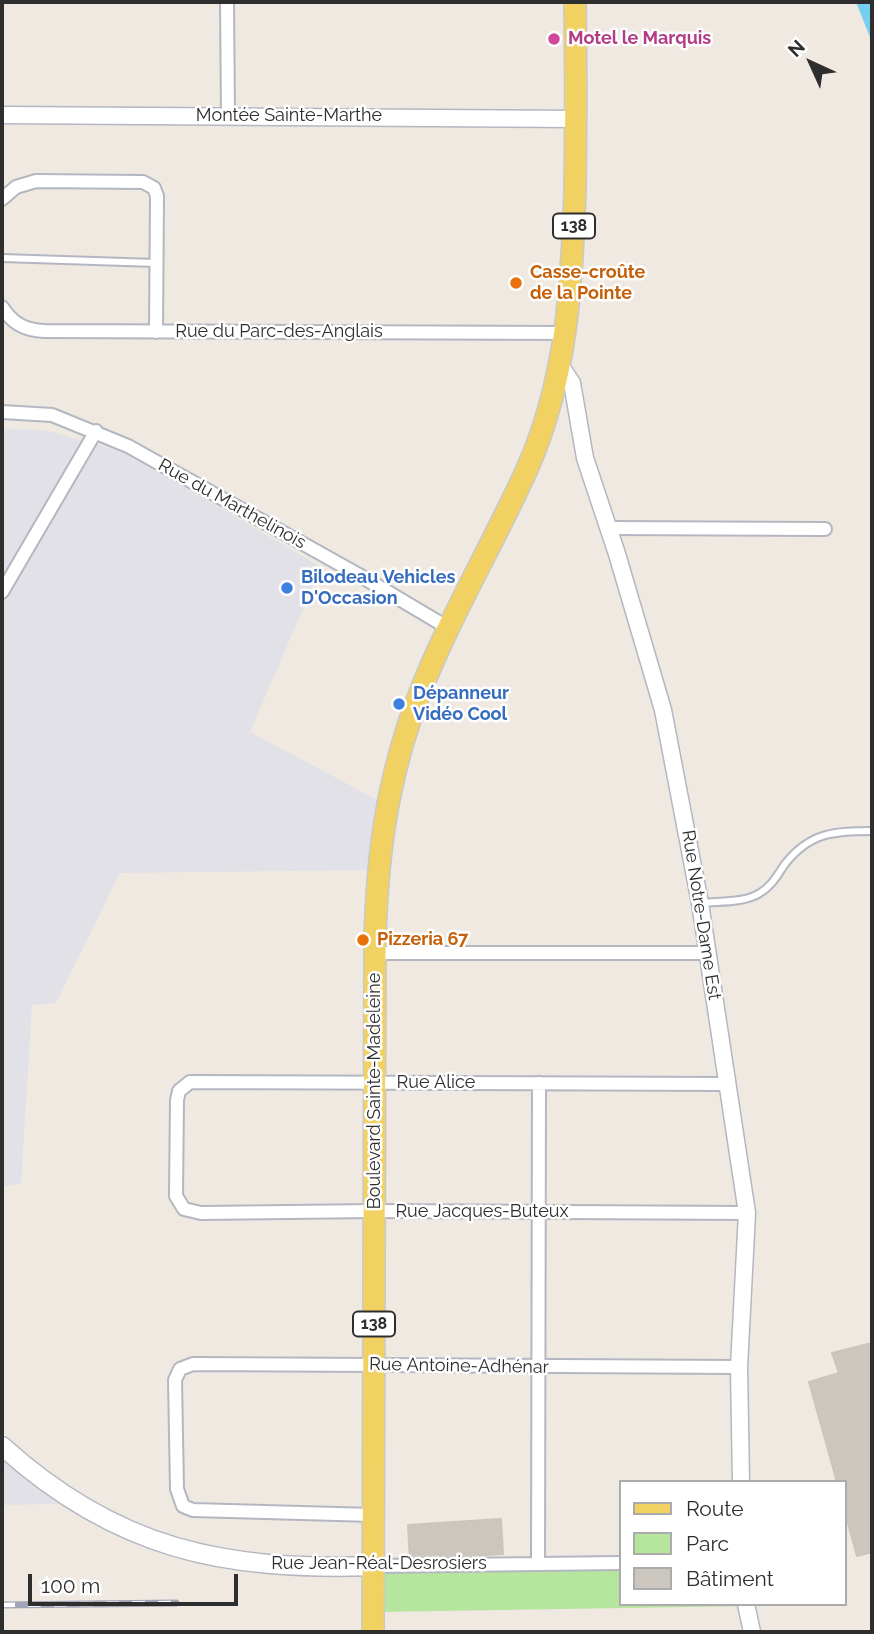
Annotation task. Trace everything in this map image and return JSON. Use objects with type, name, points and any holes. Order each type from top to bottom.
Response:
[{"type":"main road","name":"138","points":[[566,333],[572,260],[576,119],[575,2]]},
{"type":"main road","name":"Boulevard Sainte-Madeleine","points":[[373,1632],[377,869],[390,791],[416,704],[532,459],[546,421],[566,333]]},
{"type":"main road","name":"Rue Jean-Réal-Desrosiers","points":[[2,1446],[43,1481],[83,1508],[136,1534],[174,1548],[257,1563],[373,1566]]},
{"type":"street","points":[[227,2],[228,116]]},
{"type":"street","name":"Montée Sainte-Marthe","points":[[2,115],[576,119]]},
{"type":"street","points":[[5,196],[22,184],[36,181],[147,183],[154,188],[157,197],[156,332]]},
{"type":"street","name":"Rue du Parc-des-Anglais","points":[[2,307],[13,321],[29,330],[566,333]]},
{"type":"street","name":"Rue Notre-Dame Est","points":[[560,365],[572,383],[583,448],[663,710],[700,903],[725,1084],[747,1213],[739,1367],[741,1480]]},
{"type":"street","name":"Rue du Marthelinois","points":[[2,412],[52,415],[96,431],[152,459],[450,629]]},
{"type":"street","points":[[2,592],[96,431]]},
{"type":"street","points":[[608,528],[825,529]]},
{"type":"street","points":[[375,953],[707,953]]},
{"type":"street","name":"Rue Alice","points":[[179,1203],[176,1186],[177,1100],[179,1091],[186,1084],[195,1082],[725,1084]]},
{"type":"street","points":[[538,1564],[540,1083]]},
{"type":"street","name":"Rue Jacques-Buteux","points":[[179,1203],[184,1209],[201,1213],[747,1213]]},
{"type":"street","name":"Rue Antoine-Adhénar","points":[[373,1515],[193,1510],[183,1506],[177,1489],[175,1380],[180,1369],[193,1364],[739,1367]]},
{"type":"street","name":"Rue Jean-Réal-Desrosiers","points":[[373,1566],[618,1563]]},
{"type":"street","points":[[746,1606],[752,1632]]},
{"type":"lane","points":[[2,258],[156,263]]},
{"type":"lane","points":[[700,903],[748,898],[761,893],[797,850],[813,839],[836,832],[872,831]]},
{"type":"shaded area","points":[[2,429],[44,430],[124,452],[321,567],[250,732],[383,803],[374,870],[120,873],[56,1003],[32,1005],[21,1184],[2,1186]]},
{"type":"shaded area","points":[[3,1460],[59,1504],[2,1505]]},
{"type":"green space","points":[[618,1567],[618,1606],[749,1606],[377,1612],[379,1569]]},
{"type":"water","points":[[856,2],[872,2],[872,42]]},
{"type":"building","points":[[872,1343],[872,1552],[857,1556],[846,1516],[846,1480],[836,1480],[809,1382],[839,1373],[832,1353]]},
{"type":"building","points":[[501,1519],[503,1554],[410,1560],[408,1525]]},
{"type":"railway","points":[[2,1605],[176,1603]]},
{"type":"place","name":"Motel le Marquis","points":[[554,39]]},
{"type":"place","name":"Casse-croûte de la Pointe","points":[[516,283]]},
{"type":"place","name":"Bilodeau Vehicles D'Occasion","points":[[287,588]]},
{"type":"place","name":"Dépanneur Vidéo Cool","points":[[399,704]]},
{"type":"place","name":"Pizzeria 67","points":[[363,940]]}]
